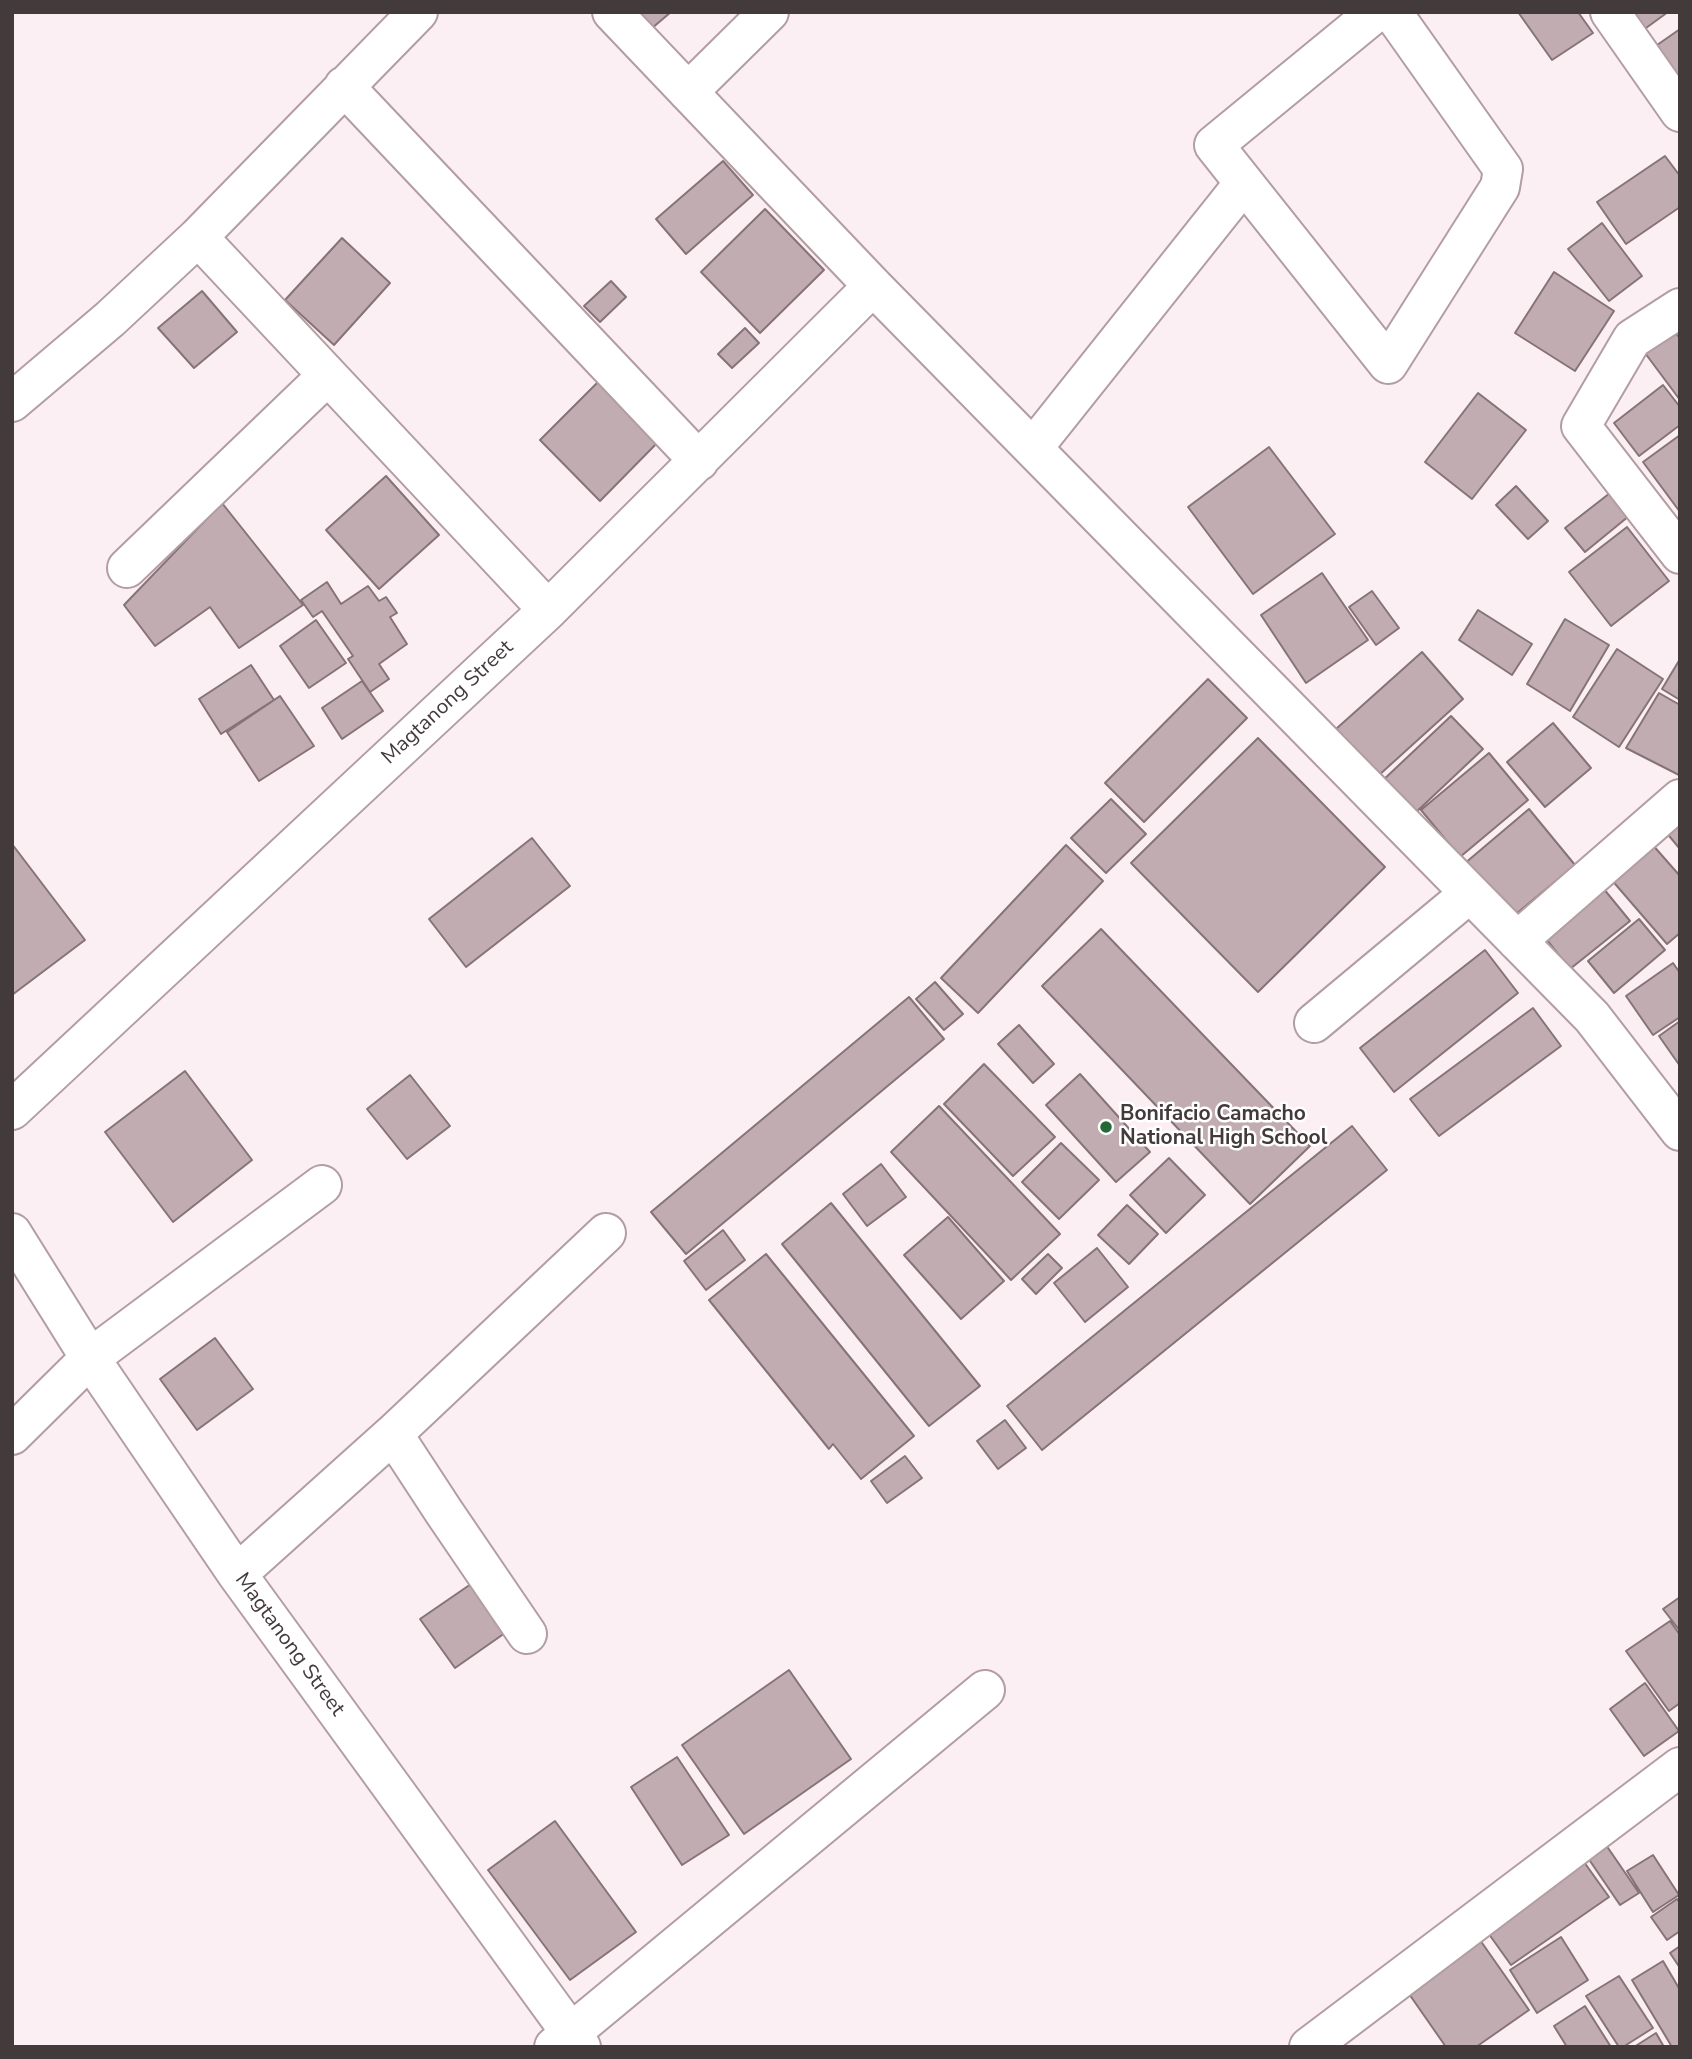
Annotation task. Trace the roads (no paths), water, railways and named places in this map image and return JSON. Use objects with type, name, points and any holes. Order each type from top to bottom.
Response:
[{"type":"street","points":[[12,401],[110,319],[198,237],[418,12]]},
{"type":"street","points":[[612,12],[873,286],[1592,1017],[1680,1132]]},
{"type":"street","points":[[688,92],[769,12]]},
{"type":"street","points":[[1376,12],[1214,145],[1388,364],[1500,187],[1503,169],[1392,12]]},
{"type":"street","points":[[1610,12],[1680,112]]},
{"type":"street","points":[[344,86],[699,461]]},
{"type":"street","points":[[1032,449],[1244,183]]},
{"type":"street","points":[[198,237],[548,610]]},
{"type":"street","name":"Magtanong Street","points":[[12,1110],[548,610],[873,286]]},
{"type":"street","points":[[1680,308],[1632,339],[1581,426],[1680,554]]},
{"type":"street","points":[[127,568],[327,376]]},
{"type":"street","points":[[1517,941],[1680,799]]},
{"type":"street","points":[[1314,1023],[1470,893]]},
{"type":"street","points":[[12,1435],[90,1358],[322,1185]]},
{"type":"street","name":"Magtanong Street","points":[[12,1233],[90,1358],[237,1574],[568,2042]]},
{"type":"street","points":[[237,1574],[393,1434],[606,1233]]},
{"type":"street","points":[[393,1434],[527,1634]]},
{"type":"street","points":[[568,2042],[985,1690]]},
{"type":"street","points":[[1310,2047],[1680,1767]]},
{"type":"place","name":"Bonifacio Camacho National High School","points":[[1106,1127]]}]
